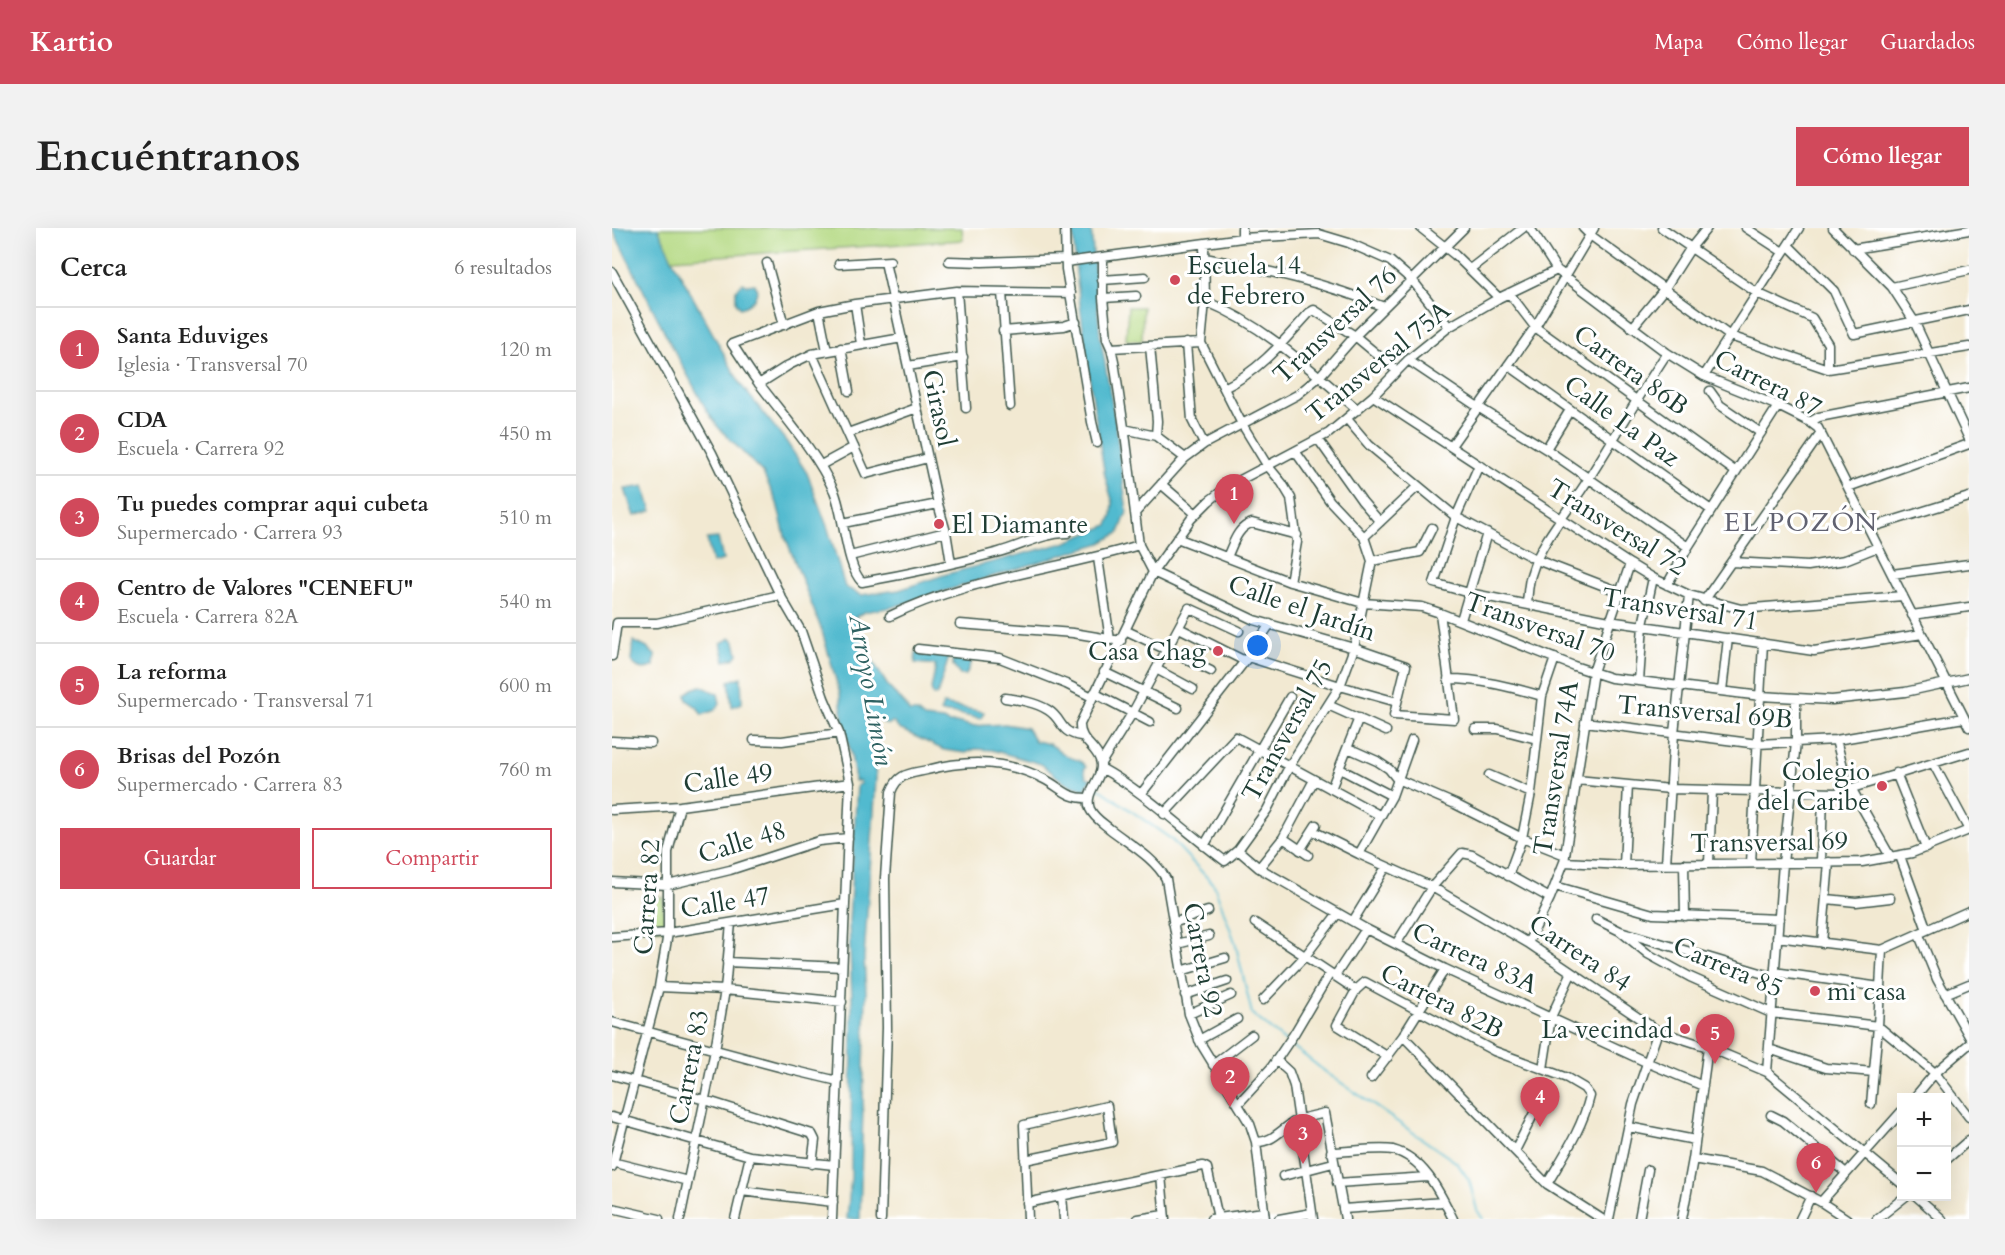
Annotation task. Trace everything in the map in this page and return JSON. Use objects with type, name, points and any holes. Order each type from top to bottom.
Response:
[{"type":"street","points":[[1065,228],[1071,293],[1097,443]]},
{"type":"street","points":[[1421,228],[1470,268],[1499,298]]},
{"type":"street","name":"Transversal 76","points":[[1135,513],[1185,458],[1204,444],[1297,395],[1319,377],[1355,336],[1464,228]]},
{"type":"street","points":[[1470,268],[1523,228]]},
{"type":"street","name":"Carrera 87","points":[[1530,228],[1557,270],[1667,353],[1704,376],[1778,406],[1810,422],[1821,433],[1969,727]]},
{"type":"street","points":[[1583,228],[1592,232],[1730,336],[1827,369],[1969,347]]},
{"type":"street","points":[[1662,228],[1757,293],[1812,318],[1828,344],[1827,369]]},
{"type":"street","points":[[1632,328],[1665,288],[1690,249],[1707,228]]},
{"type":"street","points":[[1746,228],[1786,248],[1834,291],[1854,334],[1969,310]]},
{"type":"street","points":[[1704,376],[1799,228]]},
{"type":"street","points":[[1833,228],[1892,287],[1914,321],[1969,439]]},
{"type":"street","points":[[1853,249],[1969,230]]},
{"type":"street","points":[[1451,446],[1535,327],[1592,232]]},
{"type":"street","points":[[949,261],[1068,261],[1204,244],[1242,233],[1306,234],[1332,238],[1390,261],[1413,281],[1449,327]]},
{"type":"street","points":[[1204,244],[1205,301],[1201,343],[1242,424],[1291,498],[1297,535],[1297,552],[1290,582]]},
{"type":"street","points":[[1101,258],[1107,339],[1111,348],[1125,429],[1138,545],[1153,572]]},
{"type":"street","points":[[1205,258],[1263,270],[1350,293],[1384,307]]},
{"type":"street","name":"Girasol","points":[[840,264],[887,261],[951,563]]},
{"type":"street","points":[[768,263],[784,325]]},
{"type":"street","name":"Transversal 75A","points":[[1080,733],[1080,724],[1093,695],[1153,572],[1177,538],[1209,501],[1227,487],[1318,439],[1347,419],[1408,360],[1449,327],[1499,298],[1557,270]]},
{"type":"street","points":[[1892,287],[1969,270]]},
{"type":"street","points":[[613,277],[712,453],[780,595],[801,631],[824,698],[839,733],[850,783],[832,1219]]},
{"type":"street","points":[[1102,280],[1145,277]]},
{"type":"street","points":[[1066,533],[1048,535],[999,552],[933,569],[862,582],[857,578],[850,556],[835,493],[820,465],[732,345],[819,311],[855,304],[957,291],[1071,293]]},
{"type":"street","points":[[957,291],[966,408]]},
{"type":"street","points":[[1002,292],[1010,406]]},
{"type":"street","name":"Carrera 86B","points":[[1509,293],[1535,327],[1736,472]]},
{"type":"street","points":[[1103,298],[1136,296]]},
{"type":"street","points":[[1205,301],[1230,311],[1281,345],[1358,410]]},
{"type":"street","points":[[855,304],[861,344]]},
{"type":"street","points":[[1224,388],[1248,374],[1281,345],[1314,310],[1355,336],[1397,371]]},
{"type":"street","points":[[819,311],[827,351]]},
{"type":"street","points":[[1004,331],[1064,326],[1077,322]]},
{"type":"street","points":[[759,384],[812,354],[902,338]]},
{"type":"street","points":[[1186,343],[1192,420],[1204,444]]},
{"type":"street","points":[[1111,348],[1201,343]]},
{"type":"street","points":[[1150,346],[1157,421],[1156,436]]},
{"type":"street","points":[[841,348],[849,391]]},
{"type":"street","points":[[1527,604],[1531,573],[1537,560],[1667,353]]},
{"type":"street","points":[[812,354],[866,474],[928,458]]},
{"type":"street","points":[[908,366],[963,357]]},
{"type":"street","points":[[1408,360],[1546,449],[1688,547]]},
{"type":"street","name":"Calle La Paz","points":[[1508,365],[1711,510]]},
{"type":"street","points":[[1810,422],[1819,417],[1969,388]]},
{"type":"street","points":[[1710,391],[1720,405],[1761,433]]},
{"type":"street","name":"Transversal 72","points":[[1373,396],[1630,564],[1653,578],[1704,601],[1741,609],[1903,596]]},
{"type":"street","points":[[1667,585],[1688,547],[1778,406]]},
{"type":"street","points":[[848,433],[917,408]]},
{"type":"street","points":[[1546,449],[1570,410]]},
{"type":"street","points":[[1347,419],[1369,445],[1456,517],[1537,560],[1620,592]]},
{"type":"street","points":[[1125,429],[1156,436],[1185,458]]},
{"type":"street","points":[[1704,601],[1821,433]]},
{"type":"street","points":[[1318,439],[1362,501],[1380,522]]},
{"type":"street","points":[[1848,487],[1969,444]]},
{"type":"street","points":[[820,465],[854,447]]},
{"type":"street","points":[[1295,451],[1330,501],[1364,537],[1372,561],[1420,552],[1432,528]]},
{"type":"street","points":[[1456,517],[1479,465]]},
{"type":"street","points":[[1161,484],[1196,514]]},
{"type":"street","points":[[1364,537],[1418,486]]},
{"type":"street","points":[[1869,528],[1969,497]]},
{"type":"street","points":[[843,523],[938,504]]},
{"type":"street","name":"Transversal 71","points":[[1456,517],[1434,583],[1469,593],[1609,621],[1814,651],[1922,633]]},
{"type":"street","points":[[1227,557],[1242,528],[1247,524],[1252,523],[1297,535]]},
{"type":"street","points":[[850,556],[946,532]]},
{"type":"street","points":[[1461,620],[1487,533]]},
{"type":"street","name":"Transversal 70","points":[[1177,538],[1290,582],[1363,603],[1415,606],[1440,613],[1611,678],[1761,696],[1832,700],[1947,684],[1969,678]]},
{"type":"street","points":[[890,616],[916,603],[935,597],[1098,558],[1138,545]]},
{"type":"street","points":[[1732,562],[1808,566],[1845,560],[1878,547]]},
{"type":"street","points":[[1098,558],[1110,639]]},
{"type":"street","name":"Transversal 75","points":[[1204,846],[1225,861],[1238,850],[1267,810],[1290,765],[1340,686],[1354,648],[1372,561]]},
{"type":"street","name":"Transversal 74A","points":[[1528,943],[1550,898],[1564,859],[1593,672],[1630,564]]},
{"type":"street","points":[[1892,574],[1969,564]]},
{"type":"street","name":"Calle el Jardín","points":[[1153,572],[1254,620],[1354,648],[1406,666],[1397,702]]},
{"type":"street","points":[[1639,681],[1643,625],[1653,578]]},
{"type":"street","points":[[612,656],[617,623],[657,623],[780,595]]},
{"type":"street","points":[[1666,864],[1674,733],[1689,595]]},
{"type":"street","points":[[1912,615],[1969,607]]},
{"type":"street","points":[[881,1219],[887,1029],[885,878],[891,792],[895,782],[901,777],[943,765],[984,762],[1004,764],[1029,772],[1047,780],[1069,796],[1089,796],[1100,769],[1189,608],[1239,632]]},
{"type":"street","points":[[1179,628],[1247,659],[1397,702],[1394,715],[1453,720],[1440,613]]},
{"type":"street","points":[[960,624],[1073,633],[1121,641]]},
{"type":"street","points":[[1141,794],[1247,659],[1270,624]]},
{"type":"street","points":[[1126,631],[1210,671]]},
{"type":"street","points":[[1722,691],[1728,638]]},
{"type":"street","points":[[1751,863],[1763,643]]},
{"type":"street","points":[[918,649],[1000,658],[1133,712],[1150,722]]},
{"type":"street","points":[[1508,876],[1522,838],[1531,793],[1542,696],[1555,658]]},
{"type":"street","points":[[1156,669],[1193,689]]},
{"type":"street","points":[[1104,672],[1178,708]]},
{"type":"street","points":[[1448,679],[1471,679],[1495,683],[1542,696]]},
{"type":"street","points":[[1005,698],[1026,702],[1050,711],[1066,732],[1080,733],[1098,756],[1100,769],[1141,794],[1204,846],[1290,697]]},
{"type":"street","points":[[1767,1072],[1783,863],[1796,742],[1796,699]]},
{"type":"street","points":[[1328,705],[1386,731]]},
{"type":"street","points":[[1331,789],[1359,718]]},
{"type":"street","name":"Transversal 69B","points":[[1585,722],[1758,744],[1836,740],[1964,718]]},
{"type":"street","points":[[1475,729],[1498,729],[1537,739]]},
{"type":"street","points":[[754,740],[782,741],[839,733]]},
{"type":"street","points":[[1164,814],[1234,737],[1382,816]]},
{"type":"street","points":[[1359,854],[1392,796],[1412,740]]},
{"type":"street","points":[[1836,740],[1850,789],[1895,857],[1923,933],[1936,979],[1969,1036]]},
{"type":"street","points":[[612,741],[651,743]]},
{"type":"street","name":"Transversal 69","points":[[1348,748],[1377,761],[1389,769],[1397,779],[1455,804],[1564,859],[1624,865],[1862,862],[1895,857],[1926,848],[1969,830]]},
{"type":"street","points":[[1576,780],[1670,789],[1836,793],[1969,752]]},
{"type":"street","points":[[1933,763],[1969,830]]},
{"type":"street","points":[[1340,769],[1392,796]]},
{"type":"street","points":[[1896,773],[1926,848]]},
{"type":"street","points":[[1489,776],[1531,793]]},
{"type":"street","points":[[1259,868],[1283,838],[1314,780]]},
{"type":"street","name":"Calle 49","points":[[612,810],[680,806],[850,783]]},
{"type":"street","points":[[1624,865],[1628,784]]},
{"type":"street","points":[[1708,863],[1712,791]]},
{"type":"street","points":[[1822,943],[1827,899],[1823,793]]},
{"type":"street","name":"Carrera 92","points":[[1089,796],[1090,809],[1094,815],[1165,875],[1189,1014],[1199,1040],[1250,1124],[1256,1142],[1265,1216]]},
{"type":"street","name":"Carrera 82","points":[[612,1164],[660,987],[668,933],[668,852],[680,806]]},
{"type":"street","name":"Carrera 84","points":[[1283,838],[1304,853],[1314,828],[1359,854],[1432,887],[1528,943],[1658,1031],[1708,1047],[1767,1072],[1897,1180]]},
{"type":"street","name":"Calle 48","points":[[612,882],[668,885],[730,870],[819,841],[848,838]]},
{"type":"street","name":"Carrera 83A","points":[[1238,850],[1259,868],[1366,929],[1446,969],[1703,1086]]},
{"type":"street","points":[[1396,944],[1432,887],[1462,853],[1466,852],[1550,898]]},
{"type":"street","points":[[1684,864],[1685,916]]},
{"type":"street","points":[[1353,921],[1386,867]]},
{"type":"street","points":[[1555,886],[1653,915],[1779,919]]},
{"type":"street","points":[[1827,899],[1856,902],[1890,898]]},
{"type":"street","name":"Calle 47","points":[[612,937],[668,933],[845,903]]},
{"type":"street","points":[[1173,923],[1208,911]]},
{"type":"street","points":[[1777,937],[1882,950],[1969,911]]},
{"type":"street","points":[[1263,1000],[1306,955],[1338,914]]},
{"type":"street","points":[[1596,919],[1620,931],[1774,975],[1880,987]]},
{"type":"street","name":"Carrera 83","points":[[680,1219],[715,1050],[725,990],[731,923]]},
{"type":"street","name":"Carrera 82B","points":[[1255,923],[1356,990],[1365,982],[1494,1051],[1567,1078],[1588,1092],[1590,1096],[1586,1113],[1578,1132],[1547,1184]]},
{"type":"street","points":[[1238,1104],[1264,1077],[1332,974],[1366,929]]},
{"type":"street","name":"Carrera 85","points":[[1620,931],[1648,954],[1690,977],[1771,1013],[1878,1026]]},
{"type":"street","points":[[1177,944],[1209,936]]},
{"type":"street","points":[[1871,1104],[1882,950]]},
{"type":"street","points":[[1181,971],[1225,958]]},
{"type":"street","points":[[727,962],[842,967]]},
{"type":"street","points":[[1371,1078],[1403,1036],[1446,969]]},
{"type":"street","points":[[1543,1069],[1551,1017],[1571,974]]},
{"type":"street","points":[[1185,995],[1227,981]]},
{"type":"street","points":[[1945,994],[1969,984]]},
{"type":"street","points":[[660,987],[725,990],[842,1002]]},
{"type":"street","points":[[1356,990],[1337,1025],[1388,1057]]},
{"type":"street","points":[[1189,1014],[1231,995]]},
{"type":"street","points":[[1199,1040],[1237,1019]]},
{"type":"street","points":[[612,1022],[838,1081]]},
{"type":"street","points":[[1878,1026],[1935,1073],[1969,1118]]},
{"type":"street","points":[[1609,1219],[1633,1104],[1658,1031]]},
{"type":"street","points":[[1213,1065],[1252,1035]]},
{"type":"street","points":[[1403,1036],[1547,1184],[1602,1219]]},
{"type":"street","points":[[1918,1093],[1935,1073],[1969,1044]]},
{"type":"street","points":[[1682,1219],[1693,1159],[1708,1047]]},
{"type":"street","points":[[1769,1048],[1826,1068],[1874,1072]]},
{"type":"street","points":[[1277,1059],[1292,1078],[1312,1216],[1280,1219]]},
{"type":"street","points":[[612,1075],[705,1100],[812,1134],[815,1140],[812,1164]]},
{"type":"street","points":[[1025,1160],[1112,1142],[1107,1106],[1024,1125],[1025,1160],[1028,1203],[1028,1219]]},
{"type":"street","points":[[1256,1142],[1263,1142],[1280,1134],[1298,1120],[1325,1113],[1345,1219]]},
{"type":"street","points":[[1515,1151],[1533,1115]]},
{"type":"street","points":[[1771,1115],[1783,1121],[1846,1173]]},
{"type":"street","points":[[1821,1202],[1897,1116]]},
{"type":"street","points":[[612,1117],[750,1156],[834,1166]]},
{"type":"street","points":[[1629,1127],[1695,1140]]},
{"type":"street","points":[[1951,1156],[1969,1140]]},
{"type":"street","points":[[1331,1152],[1391,1150],[1408,1157],[1435,1185],[1453,1219]]},
{"type":"street","points":[[735,1219],[750,1156]]},
{"type":"street","points":[[1693,1159],[1762,1171],[1811,1196],[1847,1219]]},
{"type":"street","points":[[1283,1176],[1333,1162]]},
{"type":"street","points":[[612,1164],[688,1181]]},
{"type":"street","points":[[1028,1203],[1206,1166],[1215,1219],[1265,1216]]},
{"type":"street","points":[[1639,1219],[1647,1170]]},
{"type":"street","points":[[1138,1219],[1165,1217],[1161,1175]]},
{"type":"street","points":[[1337,1183],[1428,1177]]},
{"type":"street","points":[[741,1191],[833,1202]]},
{"type":"street","points":[[1062,1196],[1064,1219]]},
{"type":"street","points":[[1800,1219],[1811,1196]]},
{"type":"street","points":[[1877,1219],[1901,1201]]},
{"type":"street","points":[[1921,1201],[1942,1219]]},
{"type":"street","points":[[1343,1209],[1444,1202]]},
{"type":"street","points":[[612,1208],[659,1219]]},
{"type":"green space","points":[[658,228],[962,228],[963,240],[672,259]]},
{"type":"green space","points":[[1128,307],[1143,307],[1142,341],[1126,340]]},
{"type":"green space","points":[[663,897],[664,929],[643,930],[642,898]]},
{"type":"water","name":"Arroyo Limón","points":[[612,228],[658,228],[672,259],[741,385],[786,441],[807,473],[828,529],[845,587],[861,595],[899,590],[947,574],[1064,543],[1108,525],[1113,503],[1105,476],[1089,375],[1073,232],[1073,228],[1091,228],[1100,335],[1115,420],[1127,512],[1119,533],[1101,543],[893,607],[864,612],[854,618],[878,670],[909,712],[917,712],[924,718],[943,720],[948,723],[971,726],[1005,724],[1027,728],[1035,741],[1049,744],[1068,757],[1080,761],[1086,767],[1084,769],[1086,777],[1091,779],[1085,790],[1065,783],[1041,764],[992,750],[975,749],[966,753],[944,750],[899,729],[893,722],[887,725],[874,717],[872,724],[877,735],[871,744],[876,776],[864,958],[866,992],[860,1219],[847,1219],[851,1177],[852,1000],[849,922],[857,785],[861,784],[860,781],[855,781],[843,722],[840,694],[822,631],[785,536],[777,503],[763,473],[718,427],[706,409]]},
{"type":"water","points":[[743,283],[755,284],[757,292],[748,305],[740,308],[736,302],[736,290]]},
{"type":"water","points":[[644,486],[652,511],[634,516],[625,489]]},
{"type":"water","points":[[718,538],[723,560],[712,563],[707,539]]},
{"type":"water","points":[[731,638],[735,642],[738,654],[735,658],[725,661],[721,643]]},
{"type":"water","points":[[633,641],[655,655],[654,666],[641,668],[631,661]]},
{"type":"water","points":[[916,652],[921,652],[922,656],[929,653],[949,657],[937,695],[933,695],[931,689],[936,665],[915,663]]},
{"type":"water","points":[[952,655],[973,657],[966,675],[960,675],[953,666]]},
{"type":"water","points":[[741,677],[742,703],[732,707],[729,681]]},
{"type":"water","points":[[701,686],[718,694],[720,704],[715,710],[702,715],[697,707],[687,700],[686,694]]},
{"type":"water","points":[[943,704],[984,712],[981,719],[940,712]]},
{"type":"waterway","points":[[1096,786],[1171,839],[1214,885],[1235,942],[1252,1014],[1286,1042]]},
{"type":"waterway","points":[[1291,1045],[1327,1073],[1457,1163],[1469,1180],[1477,1210],[1483,1219]]},
{"type":"place","name":"Escuela 14 de Febrero","points":[[1175,280]]},
{"type":"place","name":"El Diamante","points":[[939,524]]},
{"type":"place","name":"Santa Eduviges","points":[[1234,524]]},
{"type":"place","name":"Casa Chag","points":[[1218,651]]},
{"type":"place","name":"Colegio del Caribe","points":[[1882,786]]},
{"type":"place","name":"mi casa","points":[[1815,991]]},
{"type":"place","name":"La vecindad","points":[[1685,1029]]},
{"type":"place","name":"La reforma","points":[[1715,1064]]},
{"type":"place","name":"CDA","points":[[1230,1107]]},
{"type":"place","name":"Centro de Valores \"CENEFU\"","points":[[1540,1127]]},
{"type":"place","name":"Tu puedes comprar aqui cubeta","points":[[1303,1164]]},
{"type":"place","name":"Brisas del Pozón","points":[[1816,1193]]},
{"type":"district","name":"EL POZÓN","points":[[1801,522]]}]
